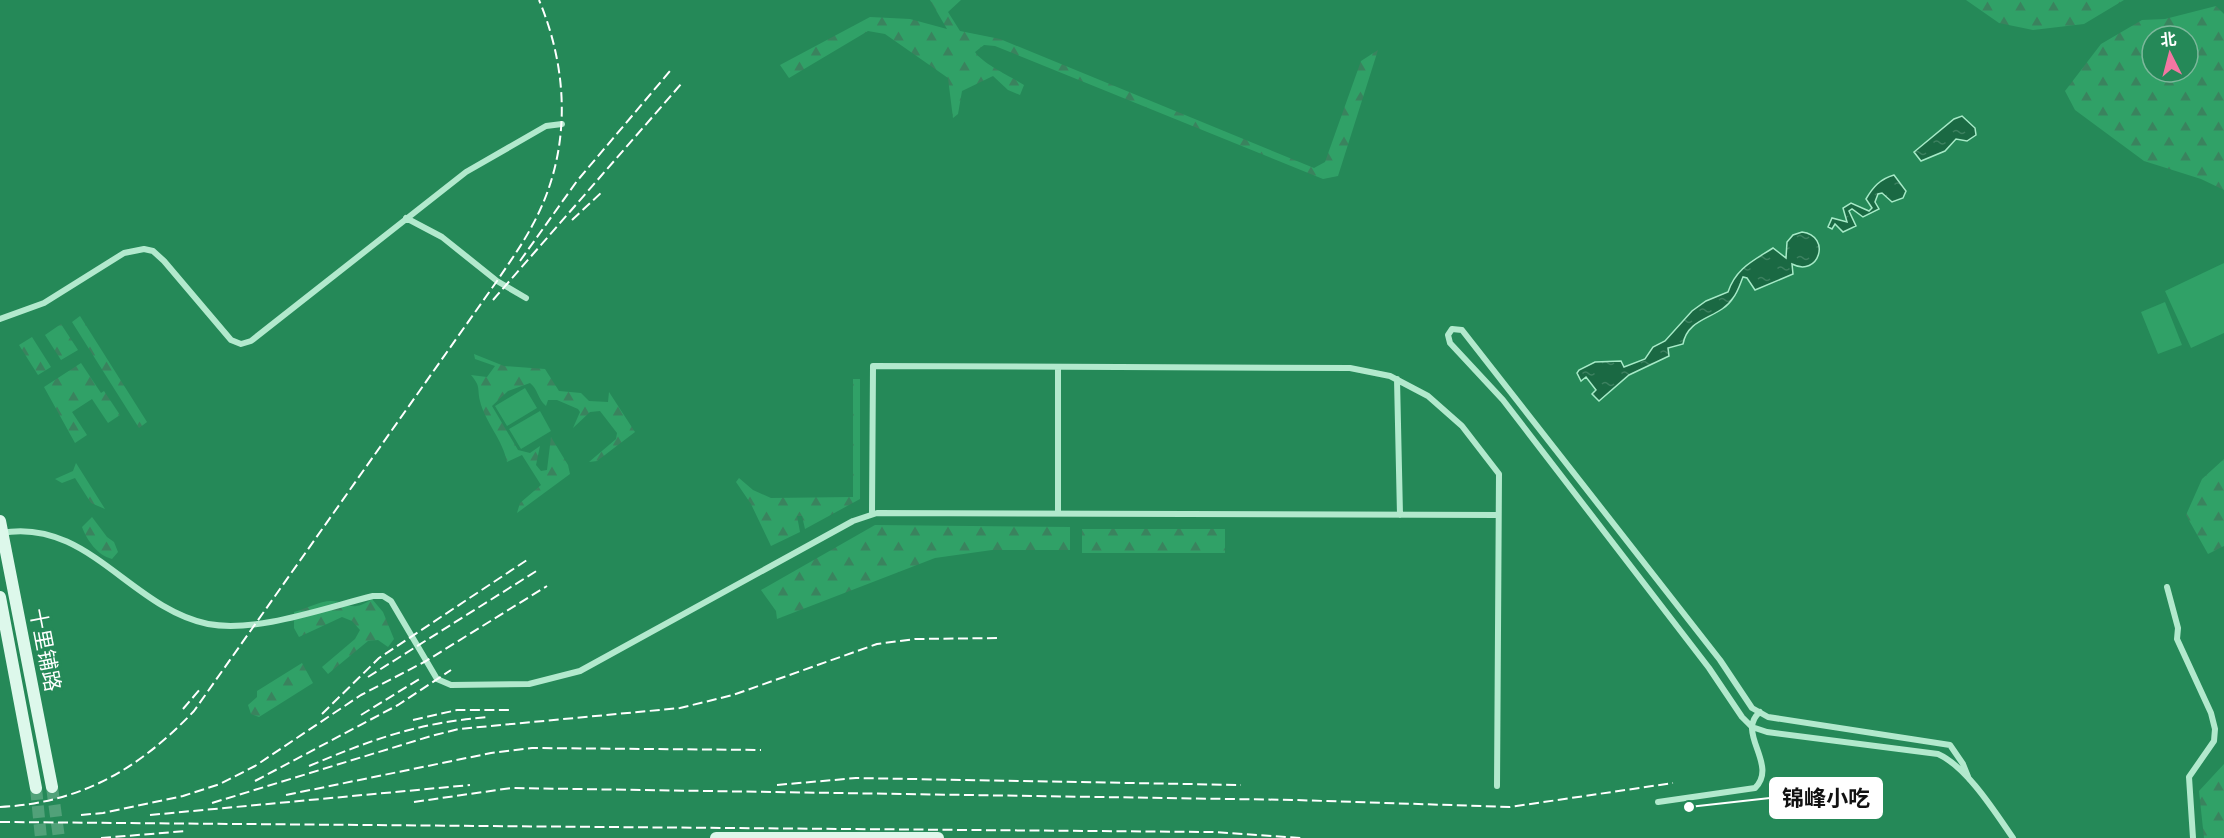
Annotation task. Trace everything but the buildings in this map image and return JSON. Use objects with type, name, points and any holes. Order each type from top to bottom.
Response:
[{"type":"main road","name":"十里铺路","points":[[1,529],[52,786]]},
{"type":"main road","name":"十里铺路","points":[[0,597],[36,788]]},
{"type":"main road","points":[[716,838],[938,838]]},
{"type":"street","points":[[0,319],[44,303],[123,253],[144,249],[153,251],[164,261],[231,340],[241,344],[251,341],[406,218],[488,157],[546,126],[562,124]]},
{"type":"street","points":[[406,218],[442,237],[497,281],[526,298]]},
{"type":"street","points":[[1753,736],[1709,668],[1503,400],[1450,343],[1448,335],[1452,329],[1462,330],[1513,392],[1720,660],[1752,708],[1768,717],[1950,745],[1963,764],[1969,779]]},
{"type":"street","points":[[873,514],[873,366],[1350,368],[1368,370],[1397,379],[1428,396],[1446,411],[1462,426],[1499,474],[1497,786]]},
{"type":"street","points":[[1058,367],[1058,513]]},
{"type":"street","points":[[1397,379],[1400,515]]},
{"type":"street","points":[[1,529],[33,530],[62,538],[172,612],[223,626],[295,616],[373,596],[383,596],[391,601],[441,682],[451,685],[529,684],[571,674],[607,659],[853,521],[873,514],[1498,515]]},
{"type":"street","points":[[2167,586],[2178,627],[2177,639],[2211,713],[2215,729],[2214,741],[2189,777],[2193,838]]},
{"type":"street","points":[[1658,802],[1755,788],[1763,778],[1763,768],[1752,727],[1754,716],[1760,712]]},
{"type":"street","points":[[1742,717],[1752,727],[1767,732],[1938,754],[1969,779],[2013,838]]},
{"type":"green space","points":[[930,0],[961,0],[948,12],[960,31],[1000,39],[1314,168],[1325,162],[1361,61],[1378,50],[1338,176],[1323,179],[995,46],[984,45],[975,52],[990,65],[1024,85],[1020,95],[1008,90],[993,76],[962,91],[958,114],[953,118],[948,78],[885,34],[868,31],[789,78],[780,65],[870,17],[910,19],[947,29]]},
{"type":"green space","points":[[1966,0],[2124,0],[2084,24],[2033,30],[1999,23]]},
{"type":"green space","points":[[2216,6],[2224,14],[2224,190],[2201,179],[2144,161],[2075,110],[2065,91],[2101,44],[2142,20],[2165,19]]},
{"type":"green space","points":[[2224,263],[2224,333],[2191,348],[2165,291]]},
{"type":"green space","points":[[2165,302],[2182,345],[2158,354],[2141,312]]},
{"type":"green space","points":[[80,316],[147,422],[139,428],[72,322]]},
{"type":"green space","points":[[61,324],[78,350],[61,360],[45,335]]},
{"type":"green space","points":[[32,337],[51,367],[38,375],[19,345]]},
{"type":"green space","points":[[474,354],[504,366],[545,369],[559,391],[581,393],[589,401],[608,402],[609,392],[635,432],[597,461],[589,462],[616,439],[617,433],[600,411],[590,412],[573,428],[580,412],[578,409],[557,400],[548,400],[546,406],[530,383],[508,391],[492,406],[518,450],[530,453],[540,446],[536,465],[541,471],[547,470],[551,437],[568,465],[570,474],[517,513],[520,503],[541,485],[522,455],[507,462],[502,446],[482,409],[477,385],[471,375],[487,377],[495,366],[475,359]]},
{"type":"green space","points":[[81,363],[101,393],[104,391],[120,415],[108,423],[92,399],[72,412],[87,435],[75,443],[44,387]]},
{"type":"green space","points":[[853,379],[860,379],[860,499],[805,529],[802,516],[797,516],[800,532],[771,546],[751,504],[736,482],[739,478],[753,490],[771,498],[853,497]]},
{"type":"green space","points":[[525,388],[537,408],[507,426],[495,406]]},
{"type":"green space","points":[[540,411],[551,431],[521,449],[509,429]]},
{"type":"green space","points":[[2224,459],[2224,546],[2208,554],[2186,515],[2202,479]]},
{"type":"green space","points":[[76,463],[105,509],[91,503],[75,478],[62,483],[55,479],[73,471]]},
{"type":"green space","points":[[92,517],[107,537],[114,542],[118,552],[112,559],[97,551],[84,532],[82,527]]},
{"type":"green space","points":[[875,525],[1070,527],[1070,550],[992,550],[935,558],[777,619],[776,611],[761,590]]},
{"type":"green space","points":[[1082,529],[1225,529],[1225,553],[1082,553]]},
{"type":"green space","points":[[372,599],[383,612],[394,639],[388,647],[378,640],[368,641],[328,674],[322,667],[355,639],[360,630],[352,621],[342,617],[299,637],[294,628],[294,612],[327,601],[358,606]]},
{"type":"green space","points":[[302,663],[313,683],[259,717],[251,714],[248,705],[257,697],[257,691]]},
{"type":"green space","points":[[2224,764],[2224,838],[2204,838],[2199,791]]},
{"type":"water","points":[[1962,116],[1975,128],[1976,135],[1967,141],[1956,139],[1945,151],[1921,161],[1914,152],[1954,119]]},
{"type":"water","points":[[1894,175],[1906,191],[1903,198],[1892,202],[1882,193],[1878,194],[1875,202],[1879,209],[1863,217],[1852,209],[1849,211],[1856,226],[1843,232],[1835,224],[1832,229],[1828,227],[1832,218],[1847,222],[1843,208],[1851,203],[1869,211],[1872,208],[1866,199],[1871,191],[1881,181]]},
{"type":"water","points":[[1802,232],[1811,235],[1817,241],[1819,248],[1815,261],[1801,267],[1792,264],[1793,274],[1755,290],[1747,278],[1743,277],[1736,293],[1727,305],[1691,328],[1683,344],[1668,348],[1669,356],[1629,375],[1599,401],[1592,394],[1596,390],[1586,377],[1581,381],[1577,373],[1579,370],[1595,362],[1621,361],[1624,367],[1645,359],[1653,347],[1665,341],[1692,311],[1706,301],[1728,292],[1740,271],[1752,261],[1773,248],[1786,258],[1787,242],[1793,235]]},
{"type":"tunnel","points":[[52,787],[59,838]]},
{"type":"tunnel","points":[[36,788],[41,838]]},
{"type":"railway","points":[[0,807],[57,798],[107,779],[152,750],[194,711],[511,261],[545,199],[560,143],[561,85],[549,28],[539,0]]},
{"type":"railway","points":[[520,261],[577,181],[670,71]]},
{"type":"railway","points":[[493,300],[682,83]]},
{"type":"railway","points":[[572,220],[603,191]]},
{"type":"railway","points":[[322,714],[379,658],[530,558]]},
{"type":"railway","points":[[368,677],[538,570]]},
{"type":"railway","points":[[81,815],[103,813],[183,796],[220,784],[255,766],[361,695],[426,661],[547,586]]},
{"type":"railway","points":[[212,803],[459,729],[680,708],[733,695],[877,644],[915,639],[1000,638]]},
{"type":"railway","points":[[255,781],[398,705],[451,670]]},
{"type":"railway","points":[[361,715],[421,678]]},
{"type":"railway","points":[[183,709],[201,688]]},
{"type":"railway","points":[[413,720],[457,710],[511,710]]},
{"type":"railway","points":[[309,766],[397,733],[441,723],[490,717]]},
{"type":"railway","points":[[286,795],[491,753],[532,748],[761,750]]},
{"type":"railway","points":[[777,785],[856,778],[1241,785]]},
{"type":"railway","points":[[414,802],[511,788],[1295,800],[1510,807],[1673,783]]},
{"type":"railway","points":[[150,815],[470,785]]},
{"type":"railway","points":[[0,822],[1213,832],[1302,838]]},
{"type":"railway","points":[[101,838],[187,831]]},
{"type":"place","name":"锦峰小吃","points":[[1689,807]]}]
